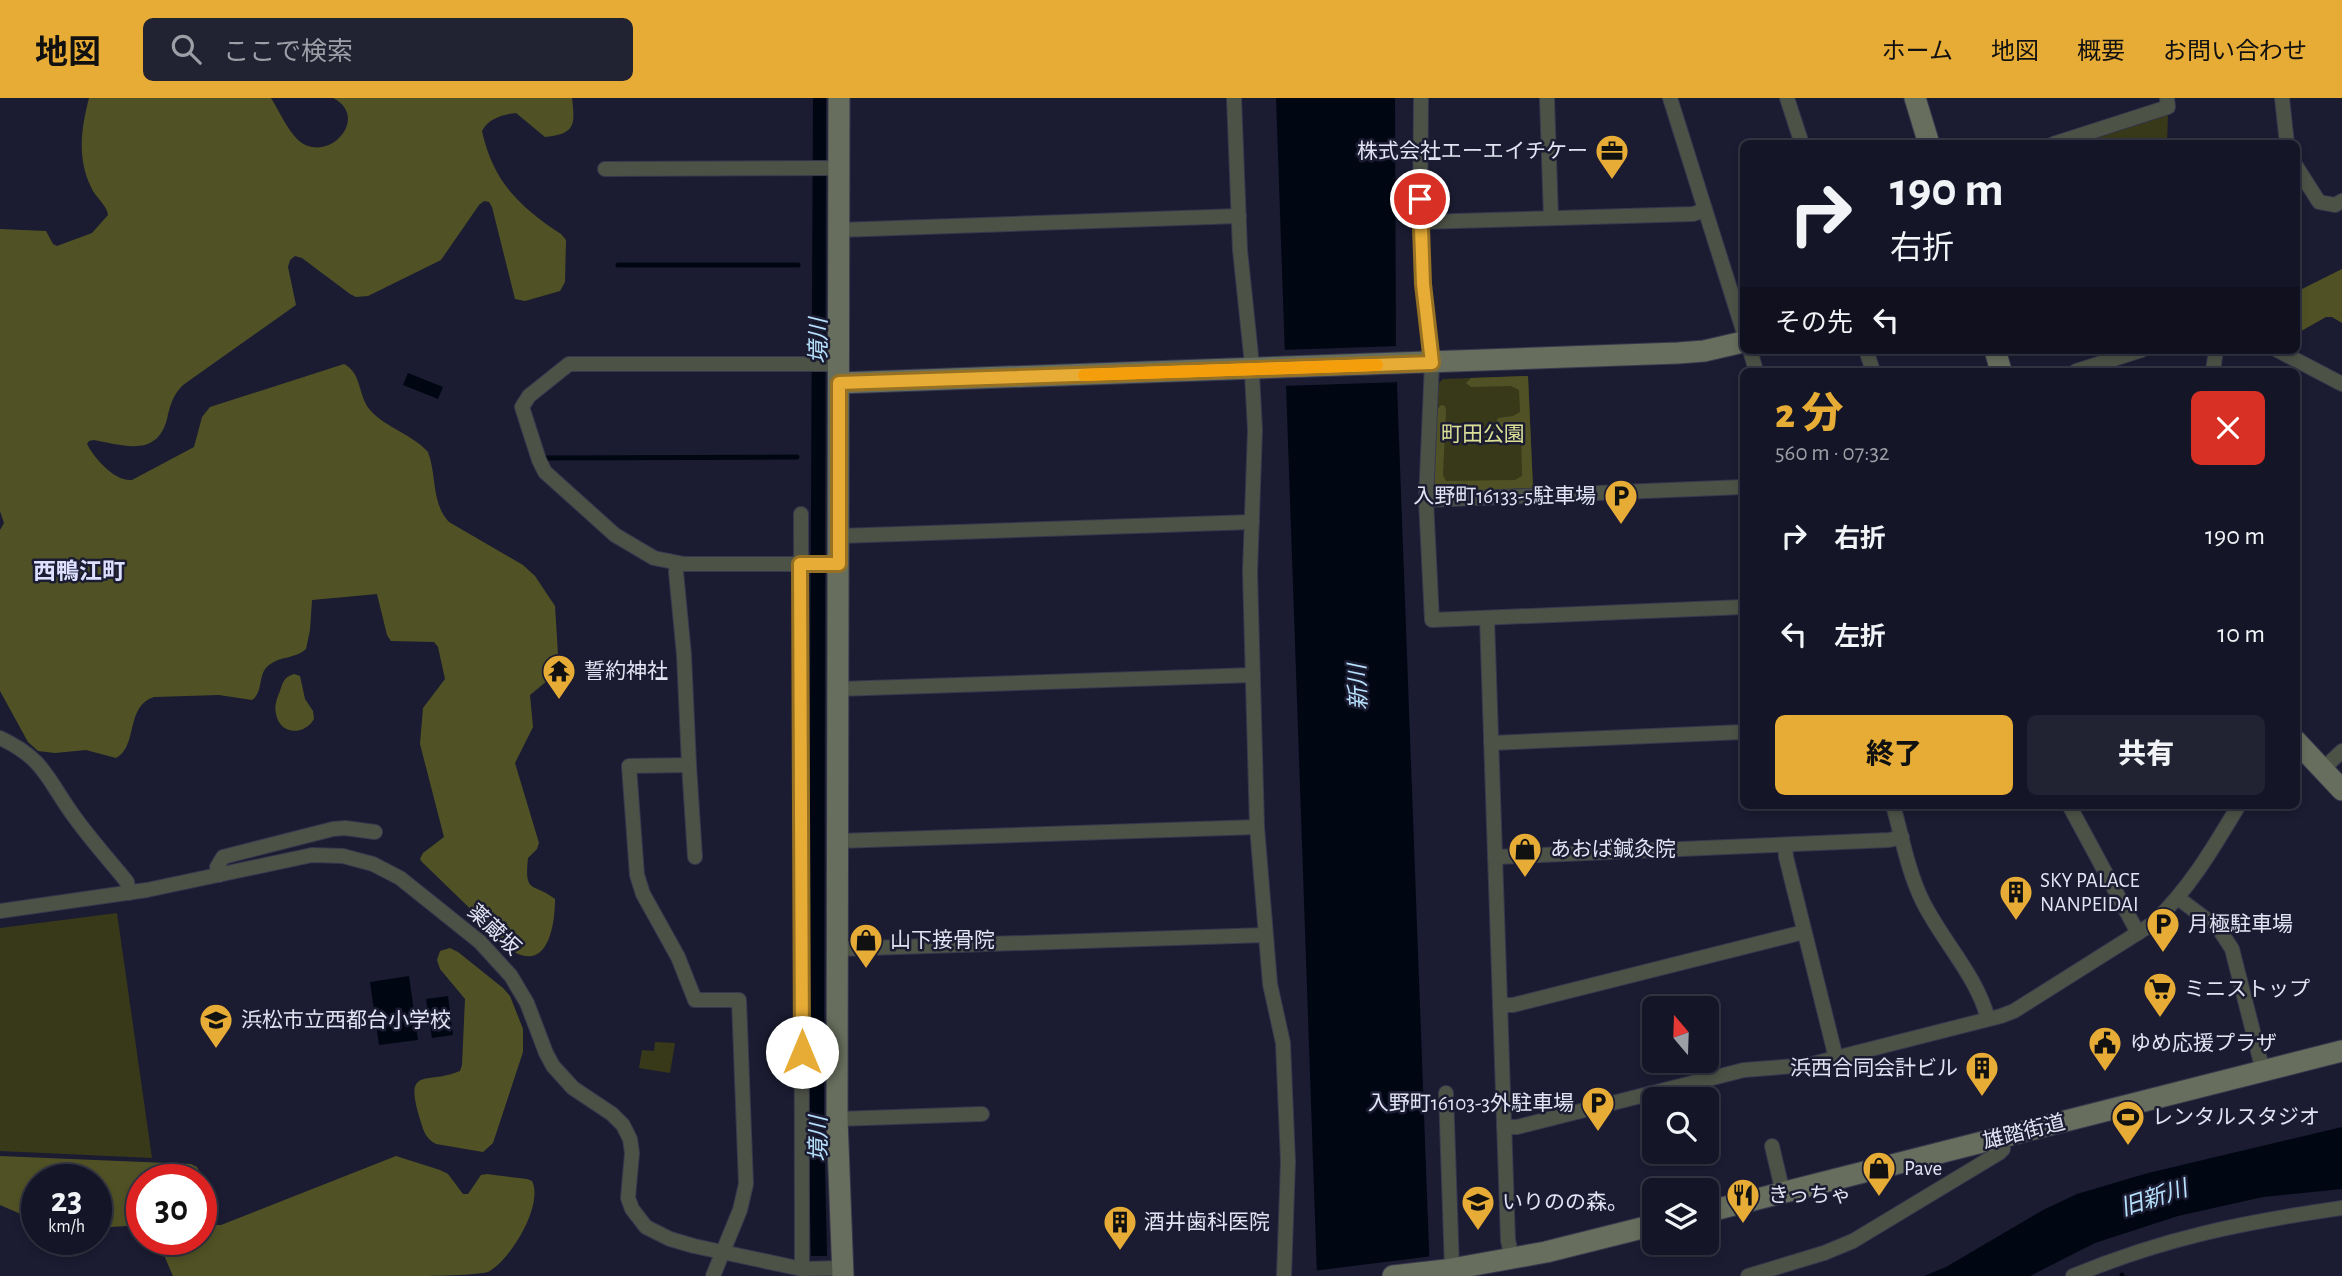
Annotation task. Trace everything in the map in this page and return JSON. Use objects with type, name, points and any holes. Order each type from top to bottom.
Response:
[{"type":"street","points":[[839,98],[834,168],[839,230],[836,370],[839,536],[833,564],[838,689],[837,1119],[843,1272]]},
{"type":"street","points":[[1234,98],[1239,216],[1260,368],[1250,572],[1256,827],[1270,984],[1283,1043],[1288,1162],[1284,1276]]},
{"type":"street","points":[[1421,98],[1422,363],[1432,620],[1740,607]]},
{"type":"street","points":[[1547,98],[1551,218]]},
{"type":"street","points":[[1670,98],[1740,321]]},
{"type":"street","points":[[1787,98],[1801,140]]},
{"type":"street","points":[[1915,98],[1928,140]]},
{"type":"street","points":[[2066,140],[2168,107],[2167,98]]},
{"type":"street","points":[[2282,98],[2287,140]]},
{"type":"street","points":[[605,169],[834,168]]},
{"type":"street","points":[[2300,172],[2319,202],[2335,205],[2342,201]]},
{"type":"street","points":[[1420,222],[1693,214],[1705,210]]},
{"type":"street","points":[[839,230],[1239,216]]},
{"type":"street","points":[[833,564],[677,563],[654,558],[627,544],[542,466],[523,413],[524,401],[569,364],[808,364],[836,370],[1260,368],[1678,353],[1704,351],[1740,343]]},
{"type":"street","points":[[2084,368],[2122,354]]},
{"type":"street","points":[[2285,354],[2342,384]]},
{"type":"street","points":[[1426,500],[1740,487]]},
{"type":"street","points":[[801,514],[804,564],[802,1269]]},
{"type":"street","points":[[839,536],[1252,522]]},
{"type":"street","points":[[677,563],[695,857]]},
{"type":"street","points":[[1487,618],[1508,1240],[1512,1259]]},
{"type":"street","points":[[838,689],[1253,674]]},
{"type":"street","points":[[1491,743],[1740,732]]},
{"type":"street","points":[[0,738],[38,761],[75,819],[127,882],[129,893]]},
{"type":"street","points":[[2300,745],[2342,790]]},
{"type":"street","points":[[2323,768],[2342,751]]},
{"type":"street","points":[[689,765],[629,766],[630,798],[637,875],[643,894],[678,957],[695,1000],[738,1000],[747,1184],[740,1210],[713,1276]]},
{"type":"street","points":[[1894,809],[1922,900],[1964,967],[1985,1007],[1988,1019]]},
{"type":"street","points":[[2071,809],[2138,933]]},
{"type":"street","points":[[1504,1127],[1744,1070],[1808,1065],[1988,1019],[2027,1004],[2152,924],[2178,898],[2236,809]]},
{"type":"street","points":[[838,841],[1256,827]]},
{"type":"street","points":[[219,875],[217,867],[223,857],[333,829],[357,828],[376,832]]},
{"type":"street","points":[[1495,857],[1889,840],[1902,837]]},
{"type":"street","points":[[1785,845],[1836,1058]]},
{"type":"street","name":"薬蔵坂","points":[[0,911],[129,893],[281,860],[327,854],[366,861],[400,878],[492,952],[520,989],[553,1066],[573,1088],[605,1109],[623,1125],[630,1139],[632,1153],[628,1198],[638,1219],[655,1233],[670,1239],[802,1269],[843,1272]]},
{"type":"street","points":[[2178,898],[2219,929],[2232,949],[2263,1071]]},
{"type":"street","points":[[1500,1005],[1804,932]]},
{"type":"street","points":[[838,949],[1265,934]]},
{"type":"street","name":"雄踏街道","points":[[1719,1209],[2342,1051]]},
{"type":"street","points":[[1446,1093],[1449,1269]]},
{"type":"street","points":[[837,1119],[982,1114]]},
{"type":"street","points":[[1748,1276],[1825,1253],[1853,1241],[1999,1153],[2003,1149],[2001,1138]]},
{"type":"street","points":[[1772,1146],[1783,1193]]},
{"type":"street","points":[[2073,1276],[2143,1249],[2194,1234],[2267,1218],[2342,1208]]},
{"type":"street","points":[[1393,1276],[1512,1259],[1642,1228]]},
{"type":"green space","points":[[89,98],[271,98],[298,140],[310,146],[321,147],[341,136],[347,126],[348,116],[344,106],[333,98],[572,98],[571,126],[555,136],[545,137],[516,113],[496,118],[482,131],[493,165],[510,192],[566,240],[565,282],[560,291],[525,301],[515,299],[492,207],[489,202],[484,201],[441,260],[368,296],[356,297],[350,294],[302,258],[295,256],[288,267],[296,305],[183,385],[174,396],[162,431],[155,439],[138,446],[94,440],[87,444],[112,473],[125,480],[132,480],[194,447],[202,417],[210,407],[344,364],[354,373],[370,410],[428,452],[443,515],[449,522],[523,565],[535,576],[555,606],[559,671],[530,695],[533,727],[515,763],[539,843],[528,858],[527,878],[532,886],[555,899],[554,920],[548,941],[536,955],[516,953],[420,859],[423,853],[444,837],[420,744],[423,708],[445,679],[438,647],[434,642],[391,641],[387,635],[377,594],[312,600],[306,649],[269,665],[263,673],[256,697],[252,700],[219,695],[154,697],[145,702],[135,717],[123,753],[116,758],[86,750],[55,753],[38,751],[28,742],[0,691],[0,530],[4,523],[0,511],[0,229],[46,231],[57,246],[92,233],[108,215],[91,187],[82,154],[82,132]]},
{"type":"green space","points":[[2168,115],[2167,140],[2090,140]]},
{"type":"green space","points":[[2342,269],[2342,323],[2332,317],[2326,317],[2300,332],[2300,290]]},
{"type":"green space","name":"町田公園","points":[[1528,376],[1533,488],[1441,492],[1433,484],[1438,384],[1443,379]]},
{"type":"green space","points":[[1528,376],[1533,488],[1441,492],[1433,484],[1437,410],[1441,405],[1445,406],[1446,410],[1443,475],[1446,481],[1515,480],[1522,476],[1521,430],[1501,426],[1496,422],[1498,418],[1520,412],[1519,390],[1511,386],[1471,387],[1466,383],[1471,378]]},
{"type":"green space","points":[[294,674],[300,676],[305,699],[313,711],[314,719],[310,725],[293,731],[278,721],[275,708],[283,682]]},
{"type":"green space","points":[[117,913],[152,1158],[0,1151],[0,928]]},
{"type":"green space","points":[[450,948],[503,988],[510,996],[523,1029],[523,1052],[493,1143],[483,1152],[432,1142],[423,1129],[415,1100],[417,1083],[460,1071],[462,1065],[465,999],[440,969],[437,960],[440,951]]},
{"type":"green space","points":[[655,1042],[675,1043],[670,1073],[639,1068],[642,1050],[654,1051]]},
{"type":"green space","points":[[0,1156],[191,1164],[126,1164],[126,1226],[112,1227],[112,1164],[21,1164],[21,1214],[0,1205]]},
{"type":"green space","points":[[396,1156],[448,1174],[463,1194],[468,1194],[481,1175],[532,1181],[533,1204],[523,1231],[506,1257],[488,1272],[434,1276],[173,1276],[164,1255],[217,1255],[217,1225]]},
{"type":"water","name":"境川","points":[[813,98],[826,98],[824,1120],[827,1256],[811,1256],[808,1120]]},
{"type":"water","name":"新川","points":[[1276,98],[1395,98],[1396,358],[1430,1276],[1317,1276]]},
{"type":"water","points":[[408,373],[443,387],[438,399],[403,385]]},
{"type":"water","points":[[409,976],[418,1040],[379,1045],[370,982]]},
{"type":"water","points":[[448,996],[453,1035],[432,1038],[426,999]]},
{"type":"water","name":"旧新川","points":[[2342,1127],[2342,1189],[2263,1197],[2178,1216],[2095,1243],[2030,1276],[1924,1276],[1946,1267],[2043,1210],[2077,1194],[2148,1173]]},
{"type":"pier","points":[[1400,346],[1401,382],[1282,386],[1281,350]]},
{"type":"pier","points":[[1433,1256],[1434,1276],[1314,1276],[1313,1271]]},
{"type":"waterway","points":[[618,265],[798,265]]},
{"type":"waterway","points":[[546,458],[797,457]]},
{"type":"slow traffic","points":[[1084,375],[1377,365]]},
{"type":"place","name":"株式会社エーエイチケー","points":[[1612,181]]},
{"type":"place","name":"入野町16133-5駐車場","points":[[1621,526]]},
{"type":"place","name":"誓約神社","points":[[559,701]]},
{"type":"place","name":"あおば鍼灸院","points":[[1525,879]]},
{"type":"place","name":"SKY PALACE NANPEIDAI","points":[[2016,922]]},
{"type":"place","name":"月極駐車場","points":[[2163,954]]},
{"type":"place","name":"山下接骨院","points":[[866,970]]},
{"type":"place","name":"ミニストップ","points":[[2160,1019]]},
{"type":"place","name":"浜松市立西都台小学校","points":[[216,1050]]},
{"type":"place","name":"ゆめ応援プラザ","points":[[2105,1073]]},
{"type":"place","name":"浜西合同会計ビル","points":[[1982,1098]]},
{"type":"place","name":"入野町16103-3外駐車場","points":[[1598,1133]]},
{"type":"place","name":"レンタルスタジオ","points":[[2128,1147]]},
{"type":"place","name":"Pave","points":[[1879,1198]]},
{"type":"place","name":"きっちゃ","points":[[1743,1225]]},
{"type":"place","name":"いりのの森。","points":[[1478,1232]]},
{"type":"place","name":"酒井歯科医院","points":[[1120,1252]]},
{"type":"district","name":"西鴨江町","points":[[79,572]]},
{"type":"route","points":[[802,1052],[800,564],[839,564],[839,383],[1432,363],[1423,284],[1420,199]]}]
